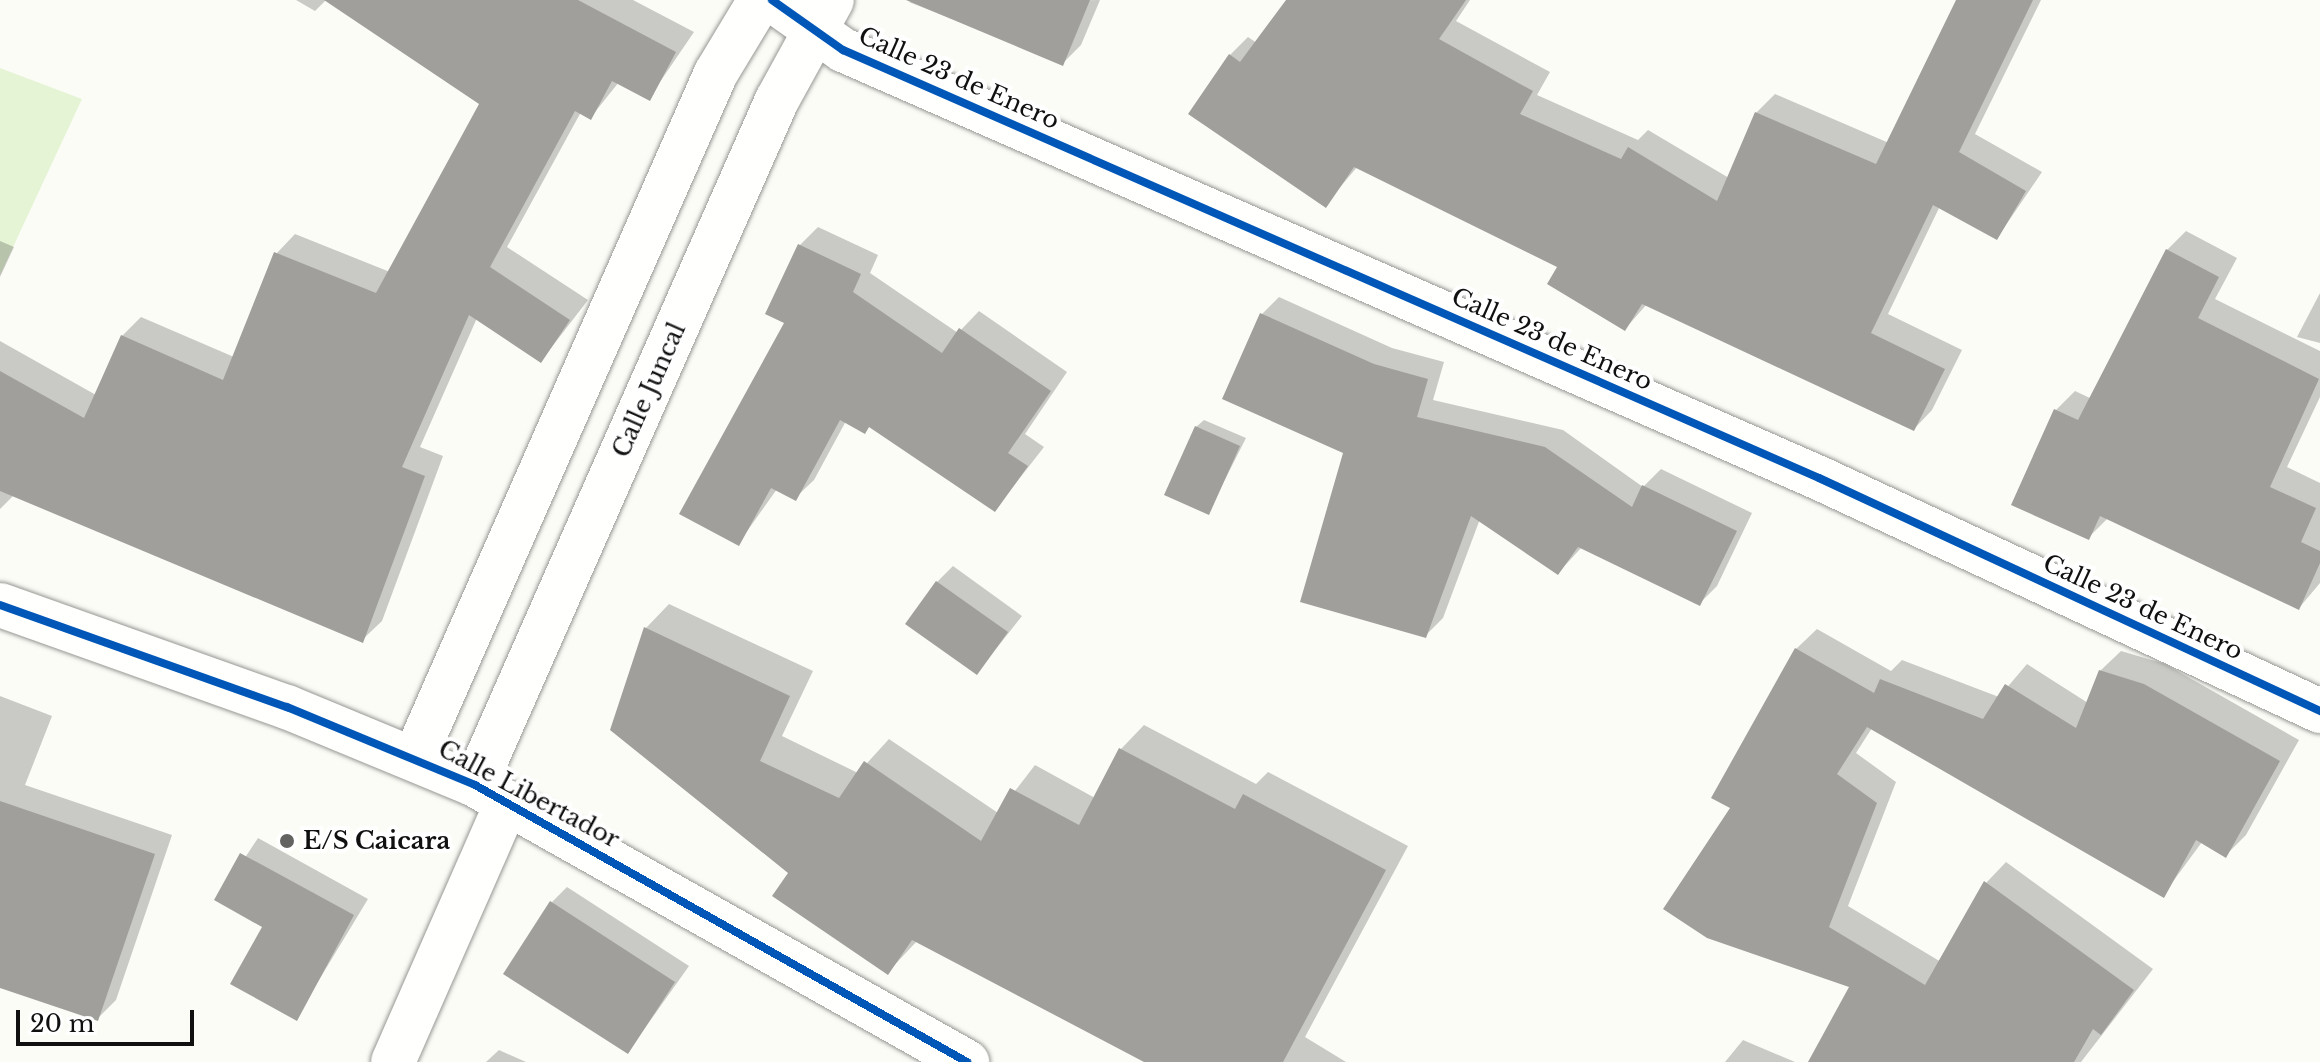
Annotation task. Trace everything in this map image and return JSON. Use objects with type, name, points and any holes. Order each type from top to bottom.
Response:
[{"type":"street","points":[[415,757],[716,73],[760,0]]},
{"type":"street","name":"Calle 23 de Enero","points":[[772,0],[823,15],[843,50],[1819,478],[2320,711]]},
{"type":"street","name":"Calle Juncal","points":[[393,1062],[491,793],[777,100],[823,15]]},
{"type":"street","name":"Calle Libertador","points":[[0,605],[415,757],[491,793],[967,1062]]},
{"type":"green space","points":[[0,68],[82,99],[0,275]]},
{"type":"building","points":[[324,0],[578,0],[676,52],[650,101],[612,81],[591,120],[575,111],[490,267],[570,320],[541,363],[469,315],[402,467],[425,476],[363,643],[0,491],[0,371],[84,418],[121,335],[223,380],[274,252],[376,293],[479,104]]},
{"type":"building","points":[[906,0],[1090,0],[1063,66]]},
{"type":"building","points":[[1286,0],[1466,0],[1439,39],[1533,91],[1520,114],[1621,159],[1628,147],[1717,201],[1755,112],[1876,164],[1956,0],[2033,0],[1959,152],[2026,191],[1997,240],[1933,205],[1871,333],[1945,369],[1914,431],[1642,304],[1625,331],[1547,284],[1557,267],[1354,167],[1326,208],[1188,114],[1229,54],[1240,62]]},
{"type":"building","points":[[798,244],[861,274],[853,292],[942,353],[959,328],[1051,391],[1008,453],[1028,466],[995,512],[869,427],[865,434],[840,420],[796,501],[771,488],[739,546],[679,514],[784,323],[765,314]]},
{"type":"building","points":[[2166,249],[2219,277],[2198,318],[2319,379],[2270,487],[2316,508],[2301,542],[2320,551],[2320,563],[2299,610],[2100,516],[2089,540],[2011,505],[2054,409],[2078,420]]},
{"type":"building","points":[[1260,313],[1374,364],[1428,379],[1417,417],[1545,447],[1632,507],[1642,485],[1737,531],[1700,606],[1578,547],[1558,575],[1471,516],[1426,638],[1300,602],[1343,453],[1222,399]]},
{"type":"building","points":[[1195,426],[1240,446],[1209,515],[1164,495]]},
{"type":"building","points":[[936,581],[1008,632],[977,675],[905,624]]},
{"type":"building","points":[[644,627],[790,696],[760,761],[839,798],[864,761],[981,841],[1010,788],[1079,825],[1119,748],[1235,809],[1243,794],[1386,870],[1283,1062],[1144,1062],[912,940],[888,975],[772,896],[788,873],[610,730]]},
{"type":"building","points":[[1795,648],[1874,693],[1880,679],[1983,719],[2005,684],[2076,728],[2099,670],[2144,684],[2280,761],[2226,858],[2196,840],[2164,898],[1867,727],[1837,774],[1877,803],[1829,927],[1925,985],[1984,881],[2134,990],[2101,1035],[2093,1029],[2074,1062],[1808,1062],[1849,987],[1707,938],[1663,909],[1730,808],[1711,798]]},
{"type":"building","points":[[0,801],[155,854],[98,1021],[0,988]]},
{"type":"building","points":[[240,853],[354,915],[297,1021],[230,984],[262,927],[214,900]]},
{"type":"building","points":[[550,901],[675,982],[628,1054],[503,974]]},
{"type":"cycle path","points":[[772,0],[843,50],[1819,478],[2320,711]]},
{"type":"cycle path","points":[[0,605],[287,707],[475,785],[967,1062]]},
{"type":"place","name":"E/S Caicara","points":[[287,841]]}]
